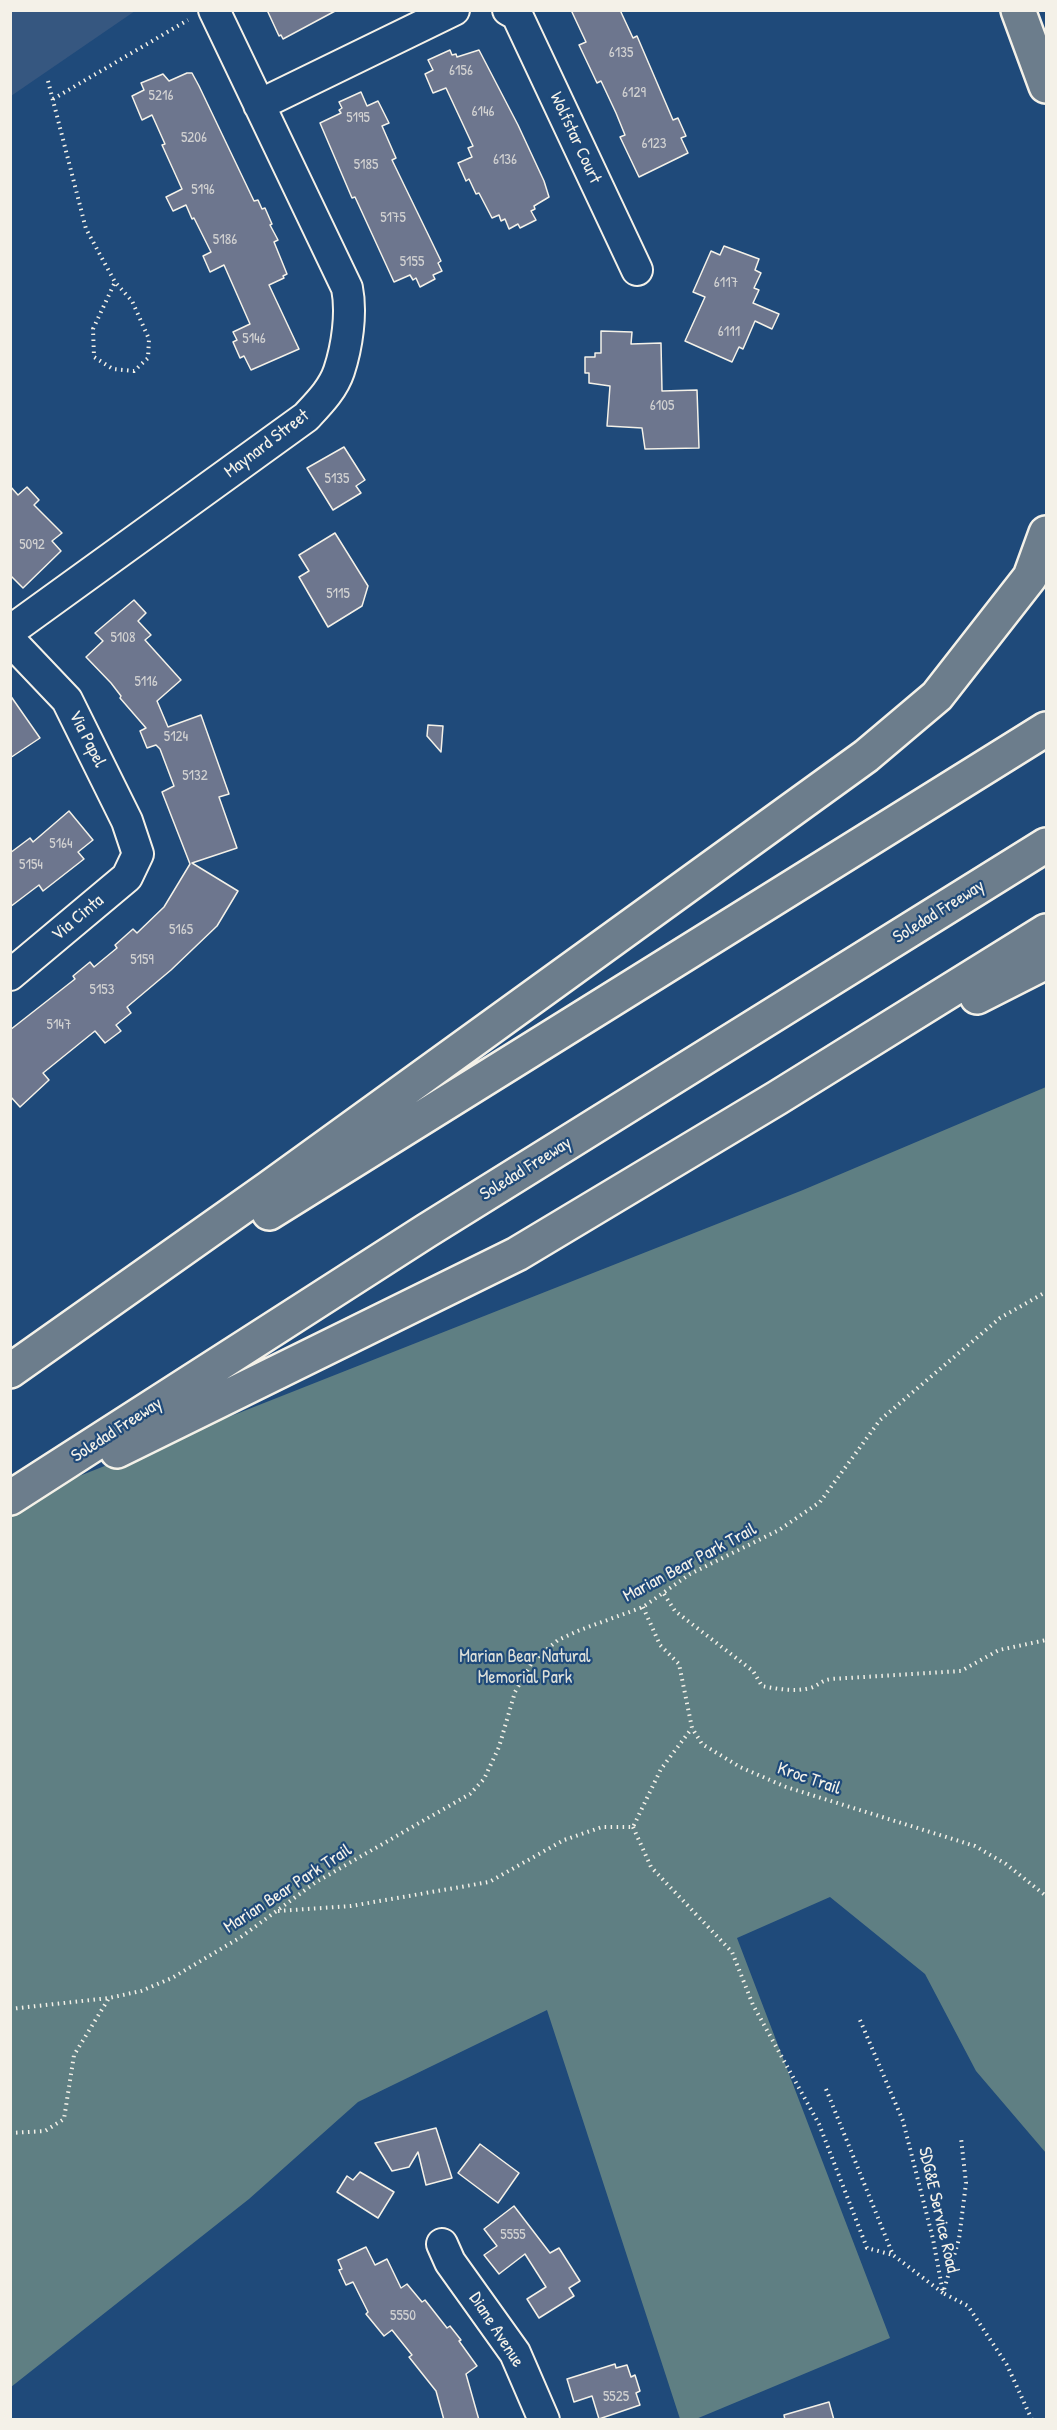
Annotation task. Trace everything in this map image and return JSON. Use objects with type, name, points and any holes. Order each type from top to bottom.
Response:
[{"type":"highway","points":[[1018,10],[1047,86]]},
{"type":"highway","points":[[10,1373],[866,756],[937,696],[1030,576],[1047,533]]},
{"type":"highway","points":[[772,898],[1047,707]]},
{"type":"highway","points":[[10,1373],[1047,729]]},
{"type":"highway","name":"Soledad Freeway","points":[[10,1498],[436,1225],[1047,846]]},
{"type":"highway","points":[[10,1504],[517,1254],[777,1098],[1047,931]]},
{"type":"highway","points":[[777,1098],[1047,962]]},
{"type":"street","points":[[259,105],[454,10]]},
{"type":"street","name":"Wolfstar Court","points":[[508,10],[517,15],[637,270]]},
{"type":"street","name":"Maynard Street","points":[[10,630],[306,417],[324,398],[339,372],[351,309],[347,288],[259,105],[201,15]]},
{"type":"street","name":"Via Papel","points":[[10,640],[67,700],[128,821],[138,854]]},
{"type":"street","name":"Via Cinta","points":[[10,975],[126,877],[138,854]]},
{"type":"street","name":"Diane Avenue","points":[[442,2244],[450,2262],[516,2352],[544,2420]]},
{"type":"path","points":[[53,99],[201,15]]},
{"type":"path","points":[[48,81],[86,229],[115,282],[132,301],[149,339],[148,358],[134,371],[113,369],[94,357],[93,329],[115,282]]},
{"type":"path","name":"Marian Bear Park Trail","points":[[10,2009],[109,1998],[141,1991],[172,1978],[241,1937],[316,1882],[471,1794],[484,1779],[499,1747],[515,1692],[533,1661],[558,1640],[643,1607],[690,1574],[779,1530],[820,1502],[880,1420],[1000,1318],[1047,1292]]},
{"type":"path","points":[[664,1594],[675,1611],[753,1671],[762,1686],[792,1691],[813,1687],[820,1681],[831,1679],[962,1671],[999,1650],[1047,1640]]},
{"type":"path","name":"Kroc Trail","points":[[643,1607],[660,1645],[679,1664],[692,1728],[704,1745],[740,1767],[786,1787],[975,1846],[1006,1864],[1047,1896]]},
{"type":"path","points":[[692,1728],[661,1769],[633,1827],[651,1867],[732,1952],[753,2005],[819,2124],[867,2248],[893,2255],[943,2293],[959,2239],[965,2194],[961,2138]]},
{"type":"path","points":[[277,1911],[351,1906],[489,1882],[564,1840],[602,1827],[633,1827]]},
{"type":"path","points":[[10,2133],[45,2131],[64,2119],[74,2055],[109,1998]]},
{"type":"path","name":"SDG&E Service Road","points":[[860,2020],[903,2121],[933,2240],[943,2293],[968,2306],[1007,2365],[1032,2420]]},
{"type":"path","points":[[826,2089],[893,2255]]},
{"type":"shaded area","points":[[11,10],[135,10],[135,11],[11,96]]},
{"type":"green space","name":"Marian Bear Natural Memorial Park","points":[[1046,1087],[1046,2153],[976,2071],[925,1974],[830,1897],[737,1938],[890,2338],[696,2419],[680,2419],[547,2010],[358,2102],[249,2199],[11,2387],[11,1503],[803,1190]]},
{"type":"building","points":[[267,10],[337,10],[283,39],[281,35],[279,36]]},
{"type":"building","points":[[571,10],[620,10],[633,38],[637,36],[673,120],[678,118],[686,136],[681,138],[688,153],[639,177],[620,137],[625,135],[616,113],[601,81],[597,83],[579,45],[586,42]]},
{"type":"building","points":[[450,50],[452,55],[456,54],[457,57],[479,50],[544,181],[549,197],[534,206],[535,209],[531,211],[536,220],[520,228],[518,224],[509,229],[505,219],[501,221],[499,215],[492,218],[479,193],[476,194],[469,179],[466,181],[458,163],[472,157],[468,148],[473,146],[446,88],[433,93],[425,74],[433,70],[428,60]]},
{"type":"building","points":[[192,73],[199,86],[254,201],[258,200],[262,209],[265,208],[278,240],[274,242],[287,274],[283,276],[284,278],[269,285],[299,349],[251,370],[244,356],[240,358],[233,342],[237,340],[233,332],[250,324],[224,265],[210,272],[203,256],[211,252],[186,205],[173,211],[166,197],[182,189],[162,145],[165,144],[152,115],[142,120],[132,96],[144,90],[141,83],[163,74],[169,81]]},
{"type":"building","points":[[361,92],[367,106],[378,101],[389,123],[382,126],[396,158],[392,160],[441,261],[438,263],[442,271],[433,275],[435,279],[420,287],[416,278],[413,280],[410,275],[394,282],[355,197],[352,198],[320,123],[341,113],[339,110],[342,108],[339,102]]},
{"type":"building","points":[[724,246],[759,259],[755,270],[761,273],[754,288],[759,290],[753,303],[779,314],[772,329],[755,321],[743,349],[739,347],[732,362],[685,341],[705,297],[693,292],[711,251],[720,255]]},
{"type":"building","points":[[601,331],[632,332],[631,344],[661,343],[662,391],[697,390],[699,448],[645,449],[642,428],[607,426],[610,386],[589,383],[589,373],[585,373],[585,357],[595,357],[595,353],[601,353]]},
{"type":"building","points":[[344,447],[365,480],[356,486],[361,493],[333,510],[307,468]]},
{"type":"building","points":[[10,486],[18,495],[27,487],[39,500],[34,505],[62,533],[52,541],[61,551],[23,588],[10,575]]},
{"type":"building","points":[[335,533],[368,586],[362,606],[328,627],[299,577],[309,571],[299,555]]},
{"type":"building","points":[[134,600],[146,613],[138,621],[151,635],[145,640],[181,680],[157,701],[168,727],[201,715],[229,794],[219,797],[237,848],[192,863],[238,891],[217,926],[171,970],[127,1007],[131,1013],[116,1025],[121,1031],[105,1043],[95,1031],[43,1073],[49,1080],[20,1107],[10,1096],[10,1030],[75,979],[73,976],[90,962],[94,967],[117,948],[115,945],[133,929],[137,933],[164,907],[190,864],[162,792],[174,786],[160,749],[156,745],[147,748],[140,731],[146,728],[120,698],[121,696],[111,683],[86,657],[103,641],[95,633]]},
{"type":"building","points":[[10,695],[40,738],[10,758]]},
{"type":"building","points":[[428,725],[443,726],[441,752],[427,736]]},
{"type":"building","points":[[69,811],[93,840],[78,852],[84,859],[43,891],[39,885],[10,907],[10,853],[30,838],[33,842]]},
{"type":"building","points":[[436,2128],[452,2178],[426,2185],[418,2152],[409,2167],[392,2171],[375,2143]]},
{"type":"building","points":[[480,2144],[519,2173],[498,2203],[458,2173]]},
{"type":"building","points":[[360,2172],[394,2192],[378,2218],[337,2192],[347,2176],[353,2180]]},
{"type":"building","points":[[514,2206],[550,2253],[559,2248],[580,2281],[569,2288],[574,2296],[539,2318],[527,2299],[546,2287],[525,2254],[499,2274],[484,2255],[497,2246],[484,2229]]},
{"type":"building","points":[[366,2247],[375,2265],[387,2259],[401,2288],[407,2284],[422,2302],[425,2300],[447,2328],[450,2326],[461,2340],[459,2341],[477,2366],[466,2374],[479,2420],[444,2420],[436,2391],[409,2357],[412,2355],[392,2330],[384,2336],[366,2314],[368,2312],[353,2282],[346,2285],[339,2270],[342,2269],[338,2260]]},
{"type":"building","points":[[615,2364],[616,2368],[627,2365],[631,2377],[635,2375],[640,2391],[636,2393],[640,2405],[599,2419],[592,2396],[574,2402],[567,2379]]},
{"type":"building","points":[[829,2402],[834,2420],[785,2420],[784,2415]]}]
